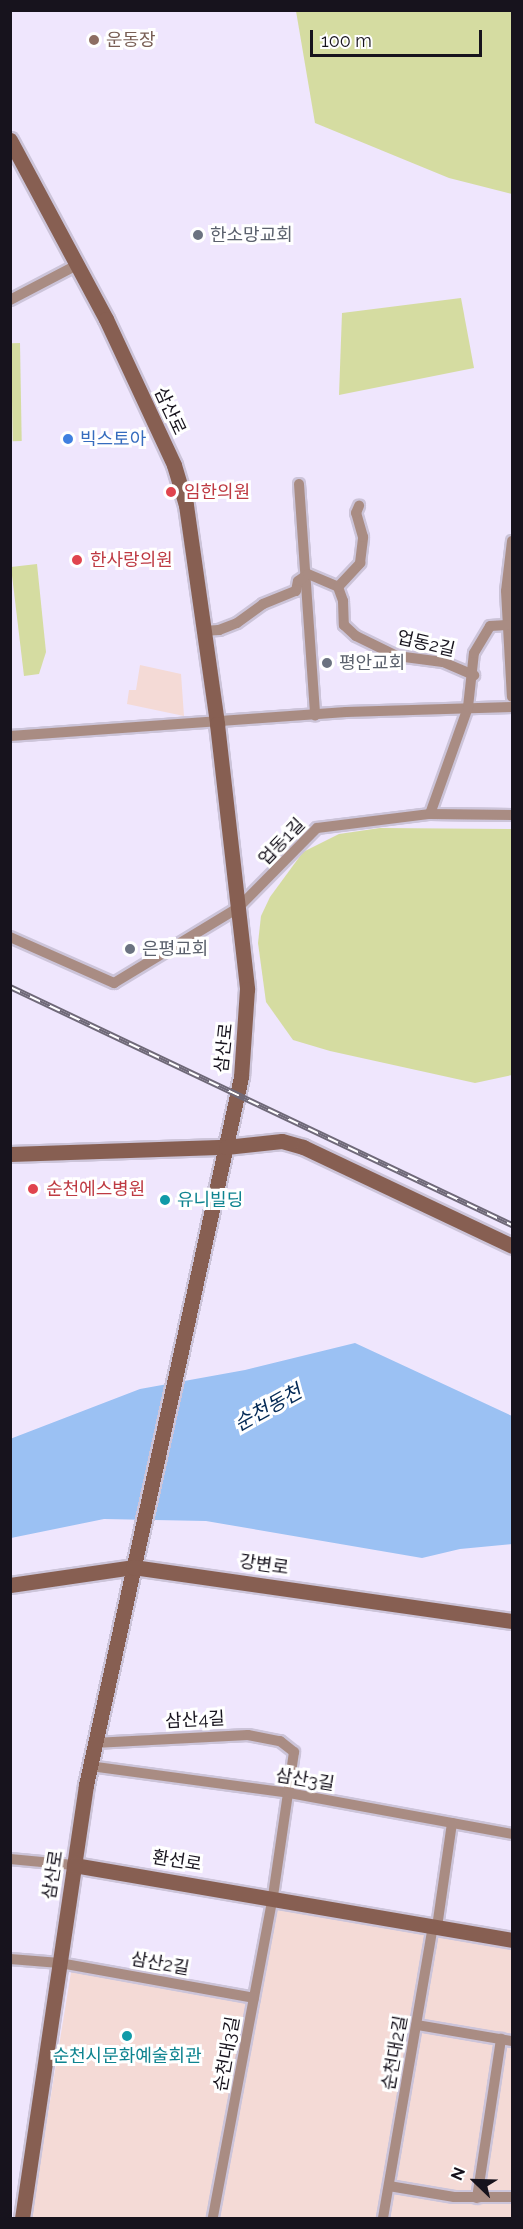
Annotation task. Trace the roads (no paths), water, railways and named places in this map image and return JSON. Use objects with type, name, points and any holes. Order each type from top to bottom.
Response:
[{"type":"main road","name":"삼산로","points":[[10,140],[77,265],[174,465],[186,505],[238,908],[247,1016],[241,1077],[94,1743],[22,2218]]},
{"type":"main road","points":[[10,1154],[226,1147],[273,1141],[293,1143],[513,1246]]},
{"type":"main road","name":"강변로","points":[[10,1585],[133,1567],[513,1621]]},
{"type":"main road","name":"환선로","points":[[74,1865],[273,1896],[513,1940]]},
{"type":"street","points":[[10,300],[77,265]]},
{"type":"street","points":[[299,484],[315,715]]},
{"type":"street","points":[[202,631],[219,630],[237,623],[263,604],[296,591],[298,581],[308,574],[338,587],[360,563],[363,537],[356,513],[359,506]]},
{"type":"street","points":[[513,541],[506,591],[513,697]]},
{"type":"street","name":"업동2길","points":[[338,587],[343,601],[344,625],[356,636],[397,656],[443,662],[474,675]]},
{"type":"street","points":[[430,814],[468,707],[474,675],[474,653],[490,626],[507,625]]},
{"type":"street","points":[[10,736],[216,724],[315,715],[468,707],[513,707]]},
{"type":"street","name":"업동1길","points":[[10,937],[114,983],[238,908],[316,828],[430,814],[513,815]]},
{"type":"street","name":"삼산4길","points":[[94,1743],[248,1735],[280,1741],[294,1752],[289,1793]]},
{"type":"street","name":"삼산3길","points":[[90,1766],[289,1793],[513,1834]]},
{"type":"street","points":[[273,1896],[289,1793]]},
{"type":"street","points":[[435,1926],[452,1823]]},
{"type":"street","points":[[10,1859],[74,1865]]},
{"type":"street","name":"순천대3길","points":[[213,2218],[273,1896]]},
{"type":"street","name":"순천대2길","points":[[383,2218],[435,1926]]},
{"type":"street","name":"삼산2길","points":[[10,1959],[60,1964],[254,1998]]},
{"type":"street","points":[[417,2025],[507,2040],[477,2198]]},
{"type":"street","points":[[389,2186],[477,2198],[513,2197]]},
{"type":"water","name":"순천동천","points":[[355,1343],[512,1416],[512,1544],[460,1549],[422,1558],[206,1521],[104,1519],[11,1538],[10,1439],[140,1389],[245,1370]]},
{"type":"railway","points":[[10,987],[512,1225]]},
{"type":"place","name":"운동장","points":[[94,40]]},
{"type":"place","name":"한소망교회","points":[[198,235]]},
{"type":"place","name":"빅스토아","points":[[68,439]]},
{"type":"place","name":"임한의원","points":[[171,492]]},
{"type":"place","name":"한사랑의원","points":[[77,560]]},
{"type":"place","name":"평안교회","points":[[327,663]]},
{"type":"place","name":"은평교회","points":[[130,949]]},
{"type":"place","name":"순천에스병원","points":[[33,1189]]},
{"type":"place","name":"유니빌딩","points":[[165,1200]]},
{"type":"place","name":"순천시문화예술회관","points":[[127,2036]]}]
